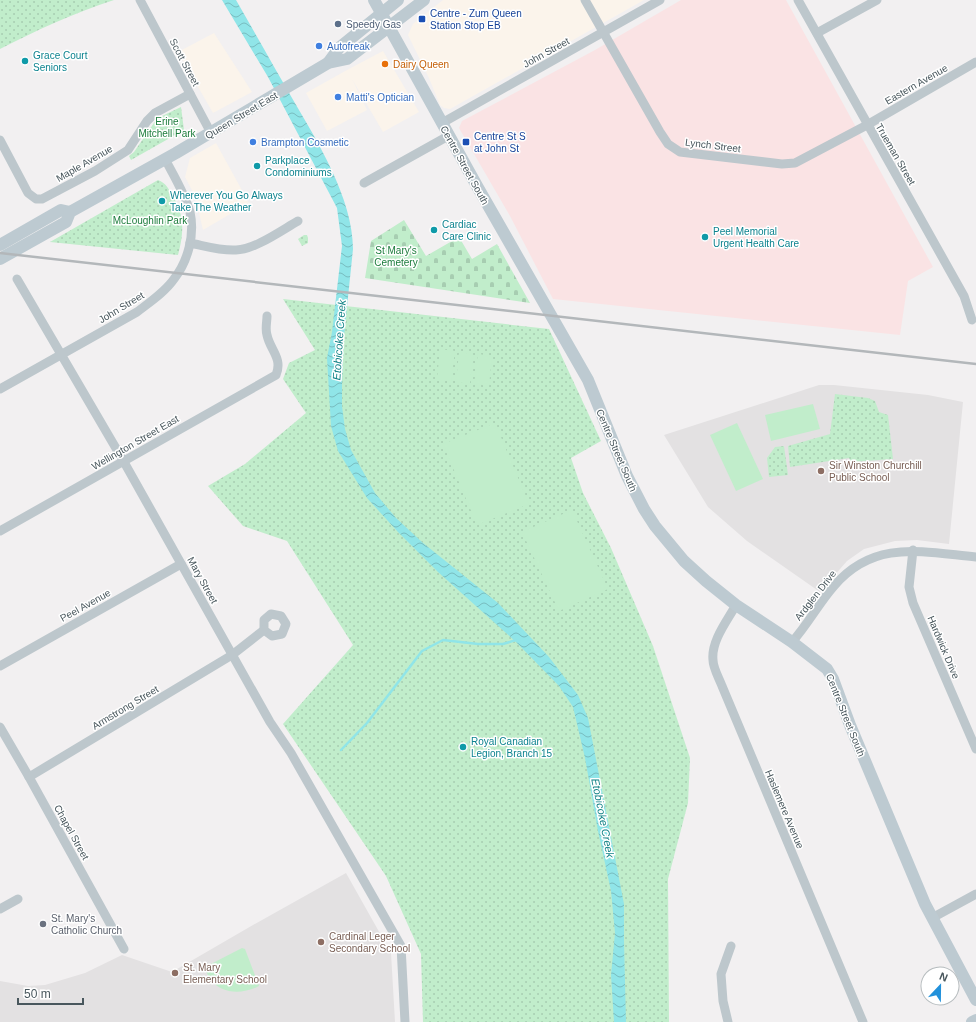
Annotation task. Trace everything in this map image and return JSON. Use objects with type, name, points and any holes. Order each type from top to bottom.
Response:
[{"type":"street","name":"Scott Street","points":[[140,0],[211,133]]},
{"type":"street","name":"Centre Street South","points":[[374,0],[477,186],[588,380],[627,476],[644,509],[655,526],[684,561],[706,581],[736,605],[792,642],[827,669],[833,679],[850,725],[932,918],[976,1000]]},
{"type":"street","name":"Queen Street East","points":[[328,63],[339,48],[398,0]]},
{"type":"street","name":"Queen Street East","points":[[0,259],[66,222],[70,212],[211,133],[328,63],[347,59],[424,0]]},
{"type":"street","name":"Lynch Street","points":[[585,0],[660,132],[668,144],[680,152],[782,164],[795,163],[867,125]]},
{"type":"street","name":"John Street","points":[[442,123],[660,0]]},
{"type":"street","name":"Trueman Street","points":[[798,0],[964,296],[972,320]]},
{"type":"street","points":[[817,33],[876,0]]},
{"type":"street","name":"Eastern Avenue","points":[[867,125],[976,62]]},
{"type":"street","name":"Maple Avenue","points":[[0,140],[28,193],[36,199],[42,199],[95,171],[128,150],[147,121],[155,113],[190,94]]},
{"type":"street","points":[[364,183],[450,136]]},
{"type":"street","name":"John Street","points":[[0,389],[137,312],[154,299],[175,279],[185,260],[190,243],[191,226],[186,199],[165,159]]},
{"type":"street","name":"Queen Street East","points":[[0,245],[61,210],[70,212]]},
{"type":"street","points":[[190,243],[224,250],[238,250],[252,246],[298,221]]},
{"type":"street","name":"Mary Street","points":[[17,279],[124,462],[270,722],[291,753],[369,893],[401,946],[405,1022]]},
{"type":"street","name":"Wellington Street East","points":[[0,531],[276,375],[278,369],[277,358],[267,335],[267,316]]},
{"type":"street","name":"Ardglen Drive","points":[[792,642],[826,595],[845,574],[860,563],[878,556],[913,550],[976,557]]},
{"type":"street","name":"Hardwick Drive","points":[[913,550],[908,587],[913,603],[976,749]]},
{"type":"street","name":"Peel Avenue","points":[[0,666],[181,564]]},
{"type":"street","name":"Haslemere Avenue","points":[[736,605],[717,639],[713,652],[713,661],[863,1022]]},
{"type":"street","name":"Armstrong Street","points":[[29,777],[232,655],[264,630]]},
{"type":"street","name":"Chapel Street","points":[[0,727],[124,949]]},
{"type":"street","points":[[932,918],[976,894]]},
{"type":"street","points":[[0,909],[18,899]]},
{"type":"street","points":[[728,1022],[723,1001],[721,974],[731,946]]},
{"type":"street","points":[[972,1022],[976,1020]]},
{"type":"shaded area","points":[[443,0],[644,0],[450,109],[444,108],[440,105],[429,78],[408,35],[413,24]]},
{"type":"shaded area","points":[[681,0],[786,0],[933,267],[908,281],[900,335],[553,299],[510,216],[459,128],[462,121],[595,50]]},
{"type":"shaded area","points":[[214,33],[252,92],[213,113],[178,52]]},
{"type":"shaded area","points":[[383,51],[419,112],[383,132],[352,79],[367,110],[327,131],[306,93]]},
{"type":"shaded area","points":[[216,143],[249,203],[203,230],[195,196],[185,177],[190,158]]},
{"type":"shaded area","name":"Sir Winston Churchill Public School","points":[[819,385],[834,385],[928,395],[963,402],[949,544],[917,540],[895,541],[864,549],[847,561],[820,592],[747,541],[708,507],[664,435]]},
{"type":"shaded area","points":[[346,873],[391,953],[395,1022],[0,1022],[0,981],[28,986],[45,985],[85,973],[122,955],[172,972]]},
{"type":"green space","points":[[0,0],[114,0],[56,22],[0,49]]},
{"type":"green space","name":"Erine Mitchell Park","points":[[181,107],[184,130],[131,160],[129,156],[134,152],[156,120]]},
{"type":"green space","name":"McLoughlin Park","points":[[158,180],[165,184],[168,188],[176,202],[181,217],[182,232],[178,255],[50,242]]},
{"type":"green space","name":"St Mary's Cemetery","points":[[404,220],[426,256],[459,237],[472,259],[497,244],[530,303],[365,278],[371,241]]},
{"type":"green space","points":[[304,235],[307,235],[308,243],[302,246],[298,239]]},
{"type":"green space","points":[[283,299],[549,329],[601,441],[571,458],[583,493],[611,548],[653,646],[690,758],[688,803],[668,879],[669,1022],[423,1022],[421,954],[386,876],[283,724],[353,645],[287,541],[243,526],[208,486],[245,464],[306,413],[283,379],[289,363],[315,350]]},
{"type":"green space","points":[[440,349],[455,351],[451,381],[437,380]]},
{"type":"green space","points":[[459,352],[473,354],[470,384],[456,382]]},
{"type":"green space","points":[[478,354],[492,356],[489,386],[474,384]]},
{"type":"green space","points":[[835,394],[868,398],[875,401],[879,412],[888,415],[893,459],[851,462],[849,458],[790,467],[788,446],[830,434]]},
{"type":"green space","points":[[813,404],[820,429],[771,441],[765,415]]},
{"type":"green space","points":[[495,423],[529,504],[477,525],[443,444]]},
{"type":"green space","points":[[737,423],[763,479],[736,491],[710,435]]},
{"type":"green space","points":[[784,446],[788,475],[769,477],[767,458],[775,447]]},
{"type":"green space","points":[[572,510],[608,589],[559,611],[522,532]]},
{"type":"green space","points":[[242,948],[245,949],[259,986],[240,992],[233,992],[220,988],[210,979],[205,967]]},
{"type":"water","points":[[222,0],[236,0],[322,151],[332,170],[347,210],[353,249],[344,336],[342,406],[345,429],[351,450],[375,493],[396,518],[423,543],[498,603],[549,657],[578,695],[588,718],[624,904],[626,1022],[614,1022],[611,975],[615,933],[611,891],[598,831],[585,758],[573,707],[559,686],[516,642],[438,572],[398,532],[367,498],[338,451],[331,426],[327,358],[332,332],[342,246],[337,208],[268,77]]},
{"type":"waterway","name":"Etobicoke Creek","points":[[341,750],[367,723],[422,651],[443,640],[478,644],[503,644],[516,640]]},
{"type":"railway","points":[[0,253],[976,364]]},
{"type":"place","name":"Centre - Zum Queen Station Stop EB","points":[[422,19]]},
{"type":"place","name":"Speedy Gas","points":[[338,24]]},
{"type":"place","name":"Autofreak","points":[[319,46]]},
{"type":"place","name":"Grace Court Seniors","points":[[25,61]]},
{"type":"place","name":"Dairy Queen","points":[[385,64]]},
{"type":"place","name":"Matti's Optician","points":[[338,97]]},
{"type":"place","name":"Brampton Cosmetic","points":[[253,142]]},
{"type":"place","name":"Centre St S at John St","points":[[466,142]]},
{"type":"place","name":"Parkplace Condominiums","points":[[257,166]]},
{"type":"place","name":"Wherever You Go Always Take The Weather","points":[[162,201]]},
{"type":"place","name":"Cardiac Care Clinic","points":[[434,230]]},
{"type":"place","name":"Peel Memorial Urgent Health Care","points":[[705,237]]},
{"type":"place","name":"Sir Winston Churchill Public School","points":[[821,471]]},
{"type":"place","name":"Royal Canadian Legion, Branch 15","points":[[463,747]]},
{"type":"place","name":"St. Mary's Catholic Church","points":[[43,924]]},
{"type":"place","name":"Cardinal Leger Secondary School","points":[[321,942]]},
{"type":"place","name":"St. Mary Elementary School","points":[[175,973]]}]
